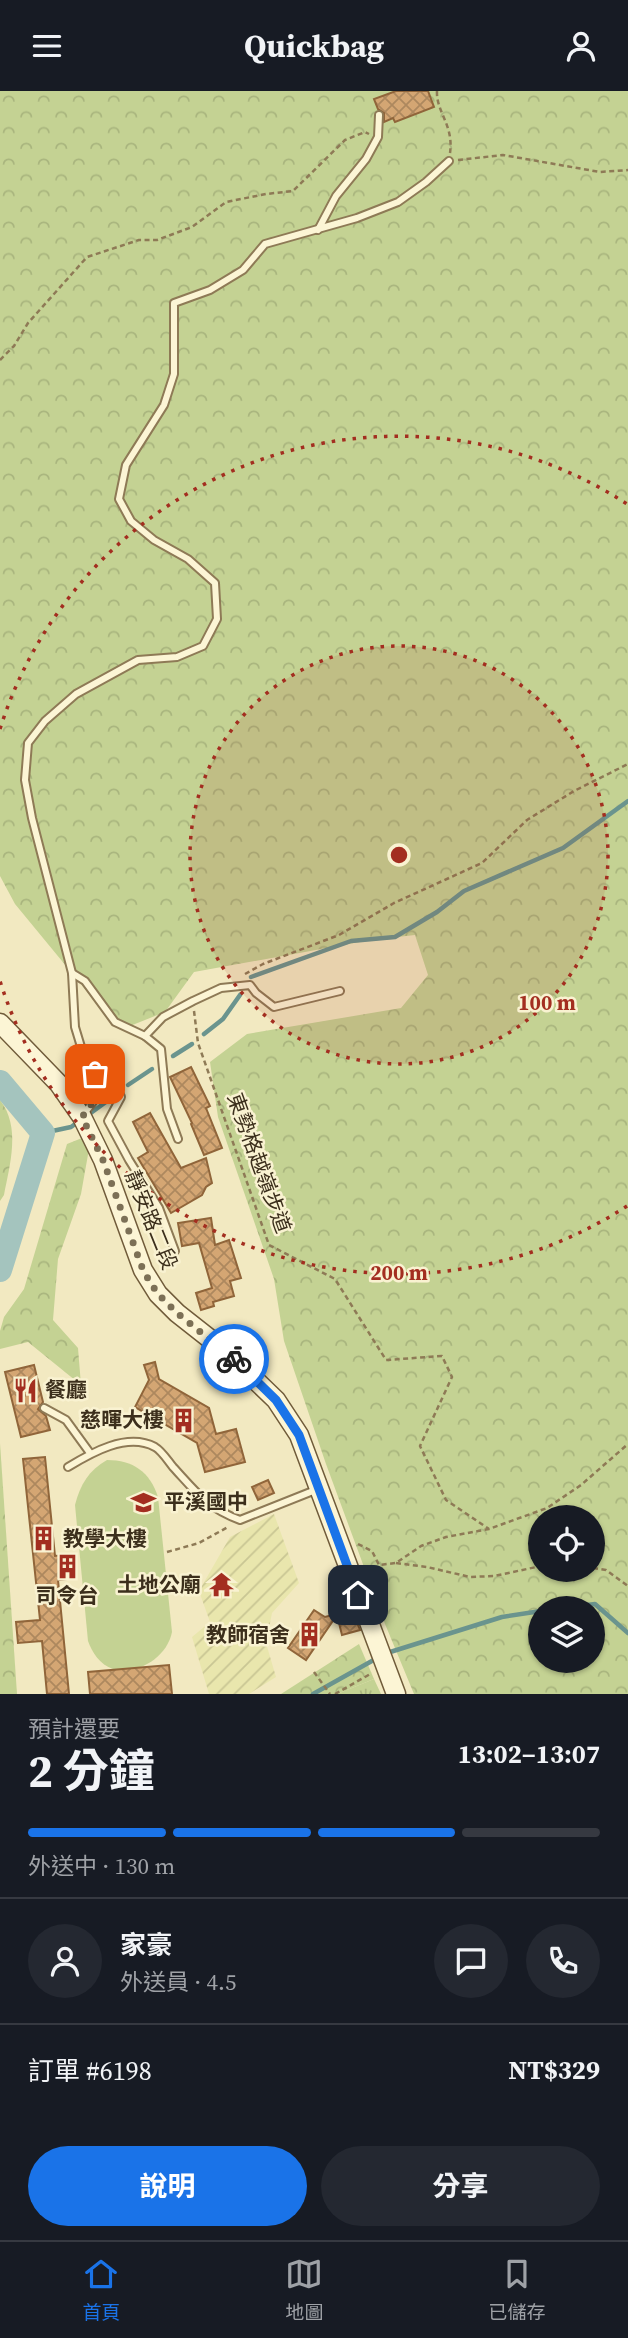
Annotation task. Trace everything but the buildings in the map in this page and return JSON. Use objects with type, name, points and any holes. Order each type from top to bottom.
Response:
[{"type":"main road","name":"靜安路二段","points":[[0,1023],[59,1084],[85,1122],[103,1160],[143,1270],[158,1294],[177,1313],[225,1350],[276,1400],[299,1435],[396,1694]]},
{"type":"lane","points":[[318,230],[336,196],[366,159],[378,137],[379,115]]},
{"type":"lane","points":[[104,1087],[85,1060],[75,1027],[72,973],[25,781],[28,743],[45,721],[86,688],[138,660],[177,657],[203,646],[218,618],[215,583],[188,559],[154,540],[131,521],[119,499],[126,465],[164,405],[174,374],[174,303],[210,290],[243,270],[265,244],[357,218],[398,202],[449,161]]},
{"type":"lane","points":[[72,973],[85,981],[115,1022],[145,1036],[161,1049],[167,1108],[178,1139]]},
{"type":"lane","points":[[145,1036],[163,1017],[221,988],[250,985],[274,1007],[340,991]]},
{"type":"lane","points":[[104,1087],[116,1086],[121,1097],[108,1121],[159,1208],[175,1251]]},
{"type":"lane","points":[[85,1122],[104,1087]]},
{"type":"lane","points":[[44,1408],[66,1420],[90,1453]]},
{"type":"lane","points":[[68,1467],[90,1453],[121,1444],[139,1442],[156,1447],[210,1506],[240,1520],[319,1488]]},
{"type":"path","points":[[437,91],[437,101],[447,121],[452,142],[449,161],[503,155],[600,172],[628,170]]},
{"type":"path","points":[[0,360],[14,346],[28,323],[87,257],[139,240],[158,240],[192,227],[226,202],[293,191],[345,140],[365,132],[378,137]]},
{"type":"path","points":[[221,988],[262,964],[339,935],[394,903],[482,863],[527,820],[574,791],[628,764]]},
{"type":"path","name":"東勢格越嶺步道","points":[[193,1001],[198,1043],[269,1245],[335,1279],[386,1360],[442,1356],[452,1377],[420,1446],[446,1500],[489,1529]]},
{"type":"path","points":[[396,1563],[421,1546],[446,1537],[489,1529],[547,1508],[581,1485],[628,1444]]},
{"type":"path","points":[[167,1552],[198,1543],[240,1520]]},
{"type":"path","points":[[359,1544],[372,1551],[379,1565],[396,1563],[427,1567],[470,1577],[494,1576],[528,1569]]},
{"type":"path","points":[[605,1570],[628,1586]]},
{"type":"path","points":[[335,1694],[382,1659]]},
{"type":"path","points":[[314,1672],[330,1694]]},
{"type":"shaded area","points":[[274,1514],[299,1583],[272,1613],[266,1643],[276,1677],[249,1694],[209,1694],[192,1637],[210,1622],[199,1591],[230,1537]]},
{"type":"green space","points":[[0,91],[628,91],[628,1694],[414,1694],[326,1464],[284,1341],[274,1279],[218,1117],[210,1062],[247,1034],[401,1008],[428,975],[415,935],[371,940],[194,972],[165,1012],[130,1026],[99,1006],[15,904],[0,876]]},
{"type":"green space","points":[[0,1100],[10,1122],[12,1146],[4,1195],[0,1201]]},
{"type":"green space","points":[[82,1138],[89,1149],[81,1194],[58,1259],[53,1320],[78,1348],[81,1385],[28,1342],[0,1349],[0,1331],[4,1317],[24,1289],[67,1144]]},
{"type":"green space","points":[[0,1443],[17,1694],[0,1694]]},
{"type":"green space","points":[[107,1460],[125,1462],[139,1469],[155,1488],[172,1632],[158,1656],[142,1667],[123,1670],[113,1669],[100,1661],[88,1641],[75,1505],[86,1479],[95,1468]]},
{"type":"green space","points":[[359,1644],[374,1679],[337,1694],[281,1694]]},
{"type":"green space","points":[[374,1679],[381,1694],[337,1694]]},
{"type":"waterway","points":[[251,977],[351,941],[395,937],[437,912],[464,891],[563,848],[628,801]]},
{"type":"waterway","points":[[204,1034],[223,1019],[240,995]]},
{"type":"waterway","points":[[173,1056],[192,1044]]},
{"type":"waterway","points":[[128,1085],[152,1069]]},
{"type":"waterway","points":[[0,1082],[43,1133],[0,1270]]},
{"type":"waterway","points":[[88,1115],[110,1099]]},
{"type":"waterway","points":[[43,1133],[71,1127],[78,1122]]},
{"type":"waterway","points":[[387,1653],[502,1617],[528,1613]]},
{"type":"waterway","points":[[605,1613],[628,1633]]},
{"type":"waterway","points":[[313,1694],[379,1657]]},
{"type":"way so far","points":[[95,1074],[104,1087],[82,1117],[103,1160],[143,1270],[158,1294],[177,1313],[234,1359]]},
{"type":"place","name":"餐廳","points":[[25,1390]]},
{"type":"place","name":"慈暉大樓","points":[[184,1420]]},
{"type":"place","name":"平溪國中","points":[[144,1502]]},
{"type":"place","name":"教學大樓","points":[[43,1539]]},
{"type":"place","name":"司令台","points":[[67,1567]]},
{"type":"place","name":"土地公廟","points":[[221,1585]]},
{"type":"place","name":"教師宿舍","points":[[310,1635]]},
{"type":"route","points":[[234,1359],[276,1400],[299,1435],[358,1595]]}]
